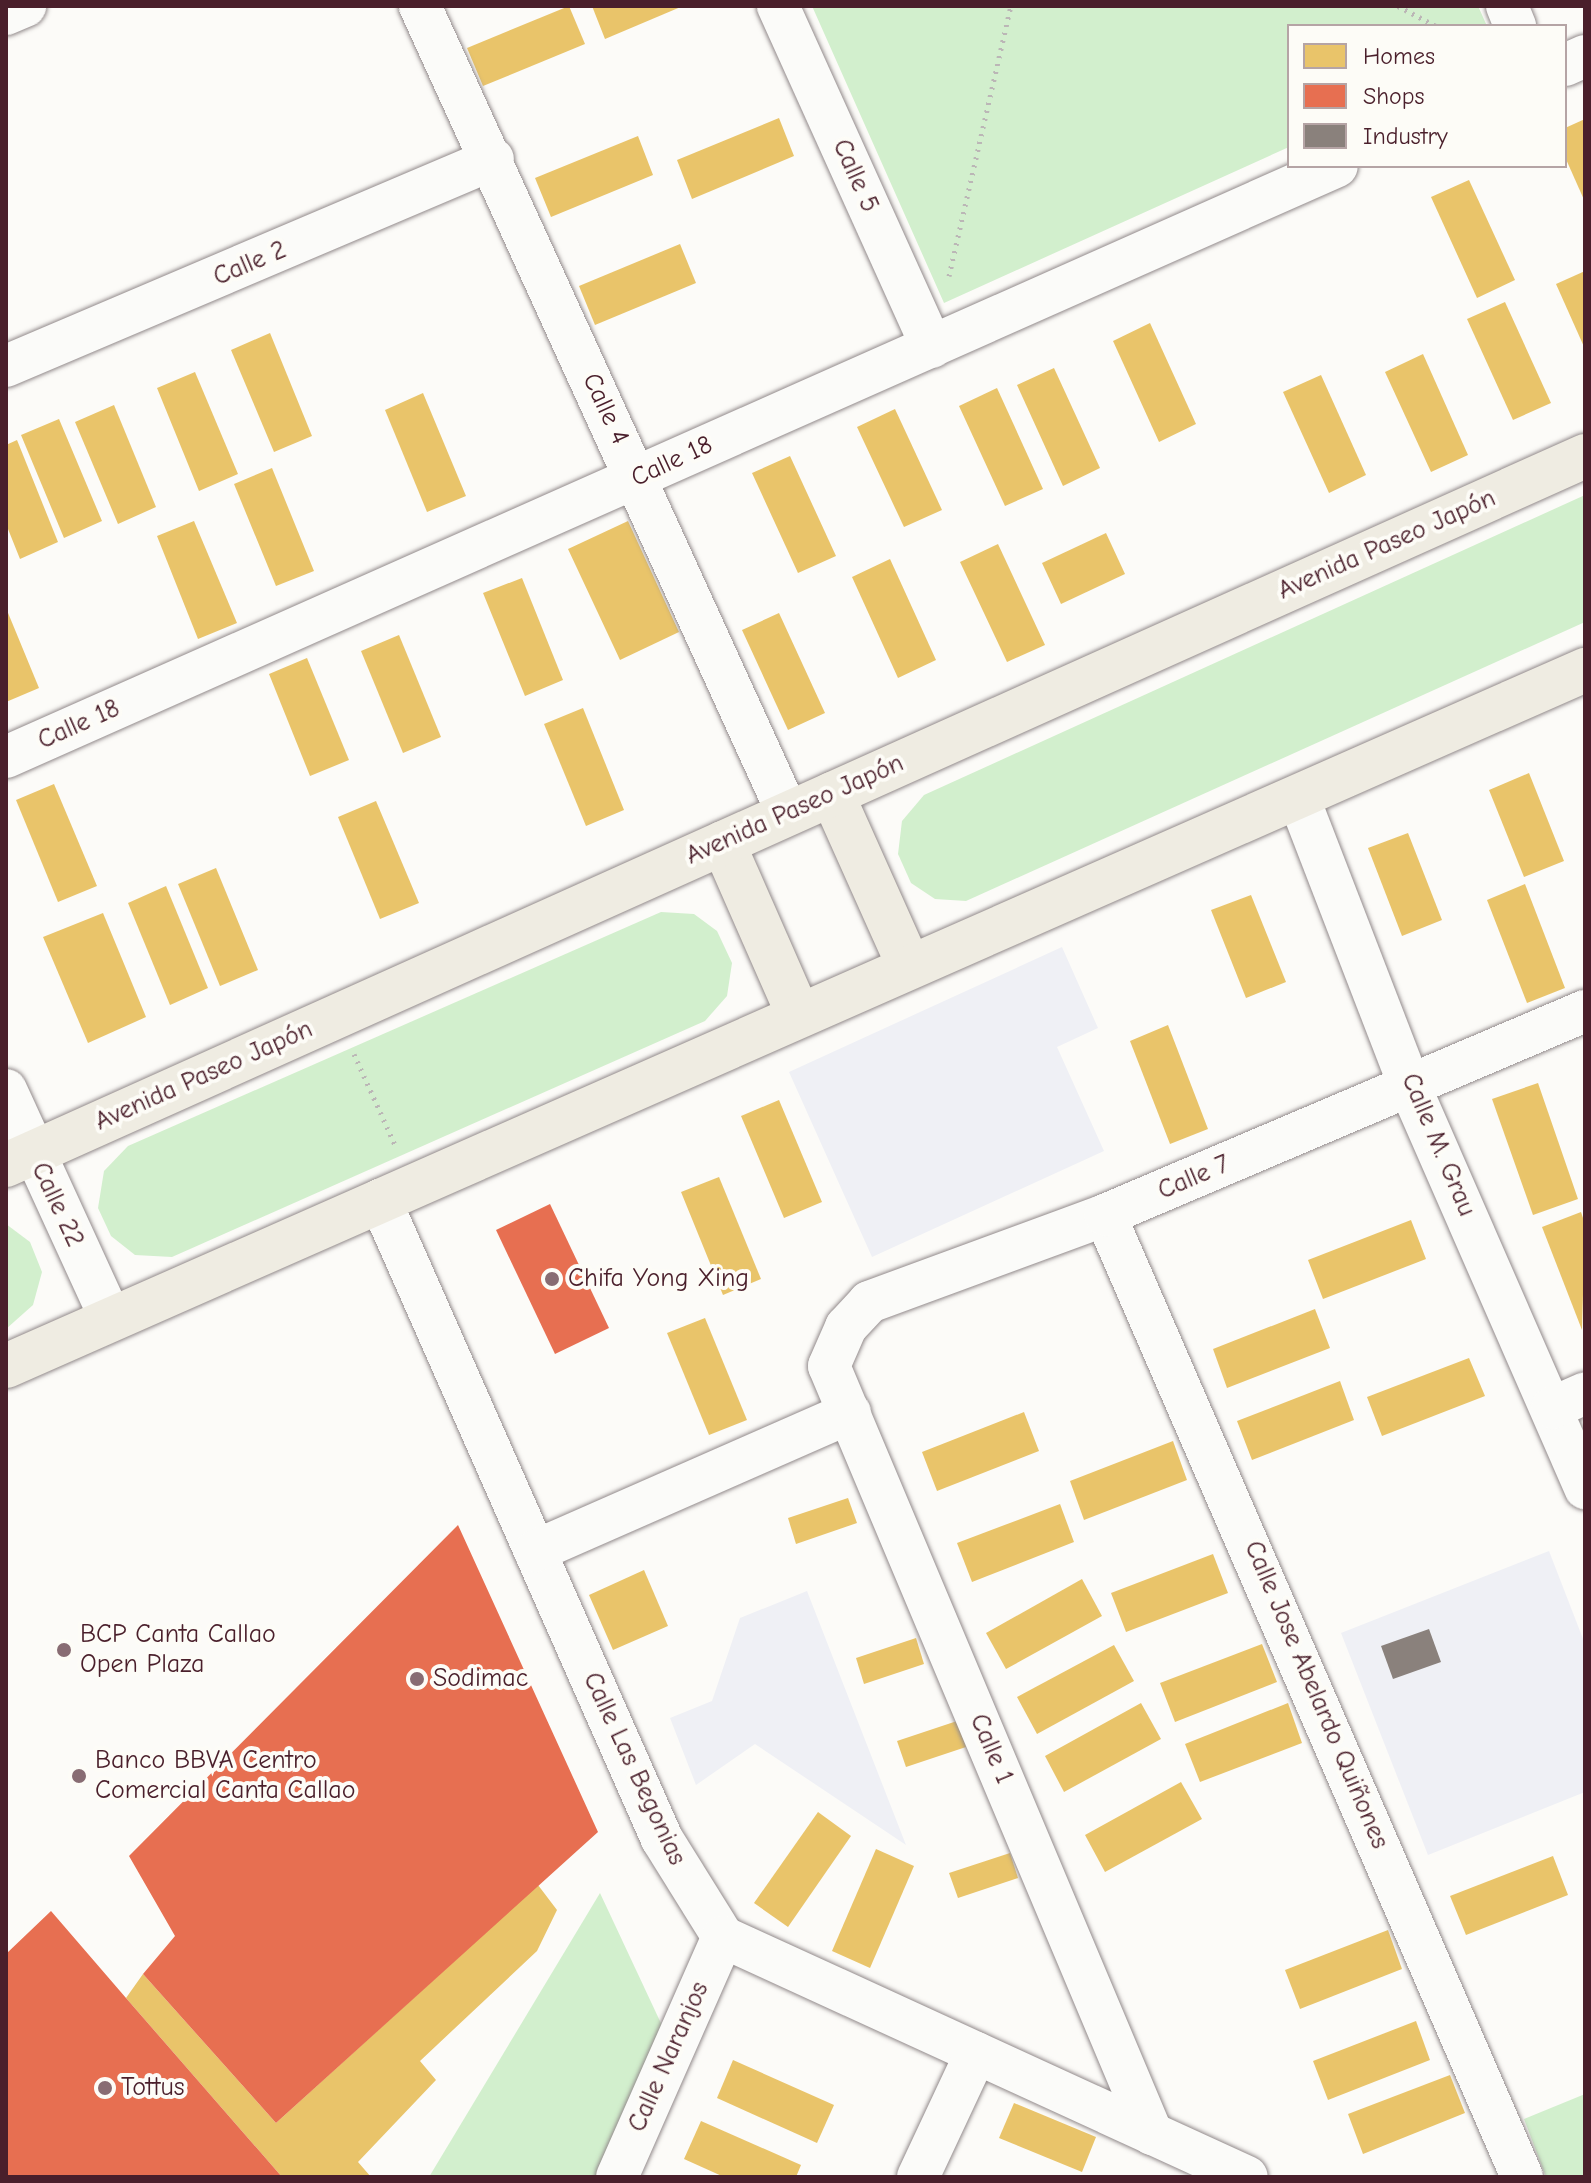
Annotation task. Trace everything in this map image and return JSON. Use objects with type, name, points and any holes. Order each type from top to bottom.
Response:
[{"type":"main road","name":"Avenida Paseo Japón","points":[[19,1159],[1585,456]]},
{"type":"main road","points":[[6,1366],[798,1014],[1299,799],[1585,670]]},
{"type":"main road","points":[[832,794],[909,966]]},
{"type":"main road","points":[[723,843],[798,1014]]},
{"type":"street","name":"Calle 4","points":[[420,6],[493,159],[788,814]]},
{"type":"street","name":"Calle 5","points":[[778,6],[932,347]]},
{"type":"street","name":"Calle 2","points":[[6,366],[493,159]]},
{"type":"street","name":"Calle 18","points":[[6,757],[1333,168]]},
{"type":"street","name":"Calle M. Grau","points":[[1299,799],[1410,1087],[1568,1400],[1585,1488]]},
{"type":"street","name":"Calle 7","points":[[829,1366],[846,1327],[869,1302],[1105,1215],[1585,1011]]},
{"type":"street","name":"Calle 22","points":[[6,1090],[19,1159],[111,1319]]},
{"type":"street","name":"Calle Las Begonias","points":[[397,1192],[535,1551],[662,1839],[723,1937]]},
{"type":"street","name":"Calle Jose Abelardo Quiñones","points":[[1105,1215],[1522,2177]]},
{"type":"street","name":"Calle 1","points":[[829,1366],[1152,2134]]},
{"type":"street","points":[[535,1551],[850,1413]]},
{"type":"street","points":[[723,1937],[1152,2134],[1230,2173]]},
{"type":"street","name":"Calle Naranjos","points":[[617,2177],[723,1937]]},
{"type":"street","points":[[918,2177],[976,2053]]},
{"type":"path","points":[[932,347],[1011,6]]},
{"type":"path","points":[[1398,6],[1432,24]]},
{"type":"path","points":[[337,1016],[397,1192]]},
{"type":"shaded area","points":[[1062,947],[1098,1028],[1057,1047],[1104,1151],[872,1257],[789,1072]]},
{"type":"shaded area","points":[[1549,1551],[1585,1644],[1585,1792],[1428,1855],[1341,1633]]},
{"type":"shaded area","points":[[807,1591],[906,1845],[755,1744],[696,1785],[670,1718],[712,1701],[740,1618]]},
{"type":"green space","points":[[812,6],[1478,6],[1486,24],[1287,24],[1287,148],[944,303]]},
{"type":"green space","points":[[1585,495],[1585,622],[966,901],[935,899],[911,883],[898,854],[902,821],[924,795]]},
{"type":"green space","points":[[661,912],[694,914],[717,931],[732,963],[727,996],[705,1021],[172,1257],[135,1255],[111,1236],[98,1208],[104,1171],[128,1146]]},
{"type":"green space","points":[[6,1224],[30,1242],[42,1272],[33,1305],[6,1329]]},
{"type":"green space","points":[[600,1893],[666,2034],[597,2177],[429,2177]]},
{"type":"green space","points":[[1585,2094],[1585,2177],[1546,2177],[1524,2119]]},
{"type":"building: Homes","points":[[569,6],[585,44],[483,86],[467,48]]},
{"type":"building: Homes","points":[[592,6],[683,6],[605,39]]},
{"type":"building: Homes","points":[[779,118],[794,156],[692,199],[677,160]]},
{"type":"building: Homes","points":[[1585,119],[1585,202],[1567,162],[1567,127]]},
{"type":"building: Homes","points":[[638,136],[653,175],[551,217],[535,178]]},
{"type":"building: Homes","points":[[1469,180],[1515,280],[1477,298],[1431,197]]},
{"type":"building: Homes","points":[[680,244],[696,283],[595,325],[579,286]]},
{"type":"building: Homes","points":[[1585,271],[1585,349],[1556,284]]},
{"type":"building: Homes","points":[[1505,302],[1551,403],[1513,420],[1467,319]]},
{"type":"building: Homes","points":[[1150,323],[1196,424],[1159,442],[1113,341]]},
{"type":"building: Homes","points":[[270,333],[312,436],[274,452],[231,350]]},
{"type":"building: Homes","points":[[1423,354],[1468,455],[1431,472],[1385,372]]},
{"type":"building: Homes","points":[[1054,368],[1100,468],[1063,486],[1017,385]]},
{"type":"building: Homes","points":[[195,372],[238,474],[199,491],[157,388]]},
{"type":"building: Homes","points":[[1321,375],[1366,475],[1329,493],[1283,392]]},
{"type":"building: Homes","points":[[997,388],[1043,489],[1005,506],[959,406]]},
{"type":"building: Homes","points":[[423,393],[466,496],[427,512],[385,410]]},
{"type":"building: Homes","points":[[114,405],[156,507],[118,524],[75,422]]},
{"type":"building: Homes","points":[[895,409],[942,510],[904,527],[857,427]]},
{"type":"building: Homes","points":[[59,419],[102,521],[64,538],[21,435]]},
{"type":"building: Homes","points":[[17,440],[58,542],[20,559],[6,524],[6,445]]},
{"type":"building: Homes","points":[[790,456],[836,556],[798,573],[752,473]]},
{"type":"building: Homes","points":[[272,468],[314,571],[276,586],[234,484]]},
{"type":"building: Homes","points":[[194,521],[237,623],[198,639],[157,536]]},
{"type":"building: Homes","points":[[628,521],[679,632],[620,660],[568,549]]},
{"type":"building: Homes","points":[[1106,533],[1125,574],[1061,604],[1042,563]]},
{"type":"building: Homes","points":[[998,544],[1045,645],[1007,662],[960,562]]},
{"type":"building: Homes","points":[[890,559],[936,660],[898,678],[852,577]]},
{"type":"building: Homes","points":[[522,578],[563,680],[525,696],[483,593]]},
{"type":"building: Homes","points":[[6,608],[39,688],[6,702]]},
{"type":"building: Homes","points":[[779,613],[825,713],[788,730],[742,630]]},
{"type":"building: Homes","points":[[399,635],[441,737],[403,753],[361,651]]},
{"type":"building: Homes","points":[[307,658],[349,760],[310,776],[269,674]]},
{"type":"building: Homes","points":[[583,708],[624,810],[586,826],[544,724]]},
{"type":"building: Homes","points":[[1529,773],[1564,861],[1524,877],[1489,790]]},
{"type":"building: Homes","points":[[54,784],[97,886],[58,902],[16,800]]},
{"type":"building: Homes","points":[[376,801],[419,903],[380,919],[338,817]]},
{"type":"building: Homes","points":[[1408,833],[1442,920],[1402,936],[1368,848]]},
{"type":"building: Homes","points":[[216,868],[258,970],[220,986],[178,884]]},
{"type":"building: Homes","points":[[1525,884],[1565,988],[1527,1003],[1487,900]]},
{"type":"building: Homes","points":[[166,886],[208,988],[170,1005],[128,903]]},
{"type":"building: Homes","points":[[1251,895],[1286,982],[1246,998],[1211,910]]},
{"type":"building: Homes","points":[[103,913],[146,1017],[88,1043],[43,937]]},
{"type":"building: Homes","points":[[1168,1025],[1208,1129],[1170,1144],[1130,1041]]},
{"type":"building: Homes","points":[[1538,1083],[1578,1199],[1533,1215],[1492,1099]]},
{"type":"building: Homes","points":[[779,1100],[822,1202],[784,1218],[741,1116]]},
{"type":"building: Homes","points":[[719,1177],[761,1279],[723,1295],[681,1192]]},
{"type":"building: Homes","points":[[1581,1212],[1585,1224],[1582,1330],[1542,1227]]},
{"type":"building: Homes","points":[[1411,1220],[1426,1259],[1323,1299],[1308,1260]]},
{"type":"building: Homes","points":[[1315,1309],[1330,1348],[1227,1388],[1213,1349]]},
{"type":"building: Homes","points":[[705,1318],[747,1420],[709,1435],[667,1333]]},
{"type":"building: Homes","points":[[1469,1358],[1485,1396],[1382,1436],[1367,1397]]},
{"type":"building: Homes","points":[[1340,1381],[1354,1420],[1252,1460],[1237,1421]]},
{"type":"building: Homes","points":[[1024,1412],[1039,1451],[937,1491],[922,1452]]},
{"type":"building: Homes","points":[[1173,1441],[1187,1480],[1084,1520],[1070,1481]]},
{"type":"building: Homes","points":[[848,1498],[857,1523],[796,1544],[788,1518]]},
{"type":"building: Homes","points":[[1060,1504],[1074,1542],[972,1582],[957,1543]]},
{"type":"building: Homes","points":[[1213,1554],[1228,1593],[1126,1632],[1111,1593]]},
{"type":"building: Homes","points":[[644,1570],[668,1626],[613,1650],[589,1595]]},
{"type":"building: Homes","points":[[1082,1579],[1102,1616],[1006,1669],[986,1633]]},
{"type":"building: Homes","points":[[916,1638],[924,1664],[864,1684],[856,1658]]},
{"type":"building: Homes","points":[[1262,1644],[1277,1682],[1175,1722],[1160,1683]]},
{"type":"building: Homes","points":[[1114,1645],[1134,1681],[1037,1734],[1017,1697]]},
{"type":"building: Homes","points":[[1141,1703],[1161,1739],[1064,1792],[1045,1756]]},
{"type":"building: Homes","points":[[1288,1703],[1302,1743],[1200,1782],[1185,1744]]},
{"type":"building: Homes","points":[[957,1721],[966,1747],[906,1767],[897,1741]]},
{"type":"building: Homes","points":[[1181,1782],[1202,1819],[1105,1872],[1085,1835]]},
{"type":"building: Homes","points":[[818,1812],[851,1836],[788,1927],[754,1903]]},
{"type":"building: Homes","points":[[876,1849],[914,1866],[870,1968],[832,1951]]},
{"type":"building: Homes","points":[[1010,1853],[1018,1878],[958,1898],[949,1873]]},
{"type":"building: Homes","points":[[1553,1856],[1568,1895],[1466,1935],[1450,1896]]},
{"type":"building: Homes","points":[[538,1885],[557,1910],[537,1951],[420,2061],[436,2080],[358,2162],[371,2177],[282,2177],[126,1998],[143,1974],[276,2123]]},
{"type":"building: Homes","points":[[1388,1930],[1402,1969],[1300,2009],[1285,1970]]},
{"type":"building: Homes","points":[[1416,2021],[1430,2060],[1328,2100],[1313,2061]]},
{"type":"building: Homes","points":[[733,2060],[834,2105],[817,2143],[717,2098]]},
{"type":"building: Homes","points":[[1450,2075],[1465,2113],[1363,2154],[1348,2114]]},
{"type":"building: Homes","points":[[1014,2103],[1096,2137],[1082,2172],[999,2138]]},
{"type":"building: Homes","points":[[701,2121],[801,2165],[796,2177],[724,2177],[684,2159]]},
{"type":"building: Shops","name":"Chifa Yong Xing","points":[[550,1204],[609,1328],[555,1354],[496,1230]]},
{"type":"building: Shops","name":"Sodimac","points":[[458,1525],[598,1832],[276,2123],[143,1974],[175,1936],[129,1856]]},
{"type":"building: Shops","name":"Tottus","points":[[51,1911],[282,2177],[6,2177],[6,1954]]},
{"type":"building: Industry","points":[[1429,1629],[1441,1662],[1393,1679],[1381,1646]]},
{"type":"place","name":"Chifa Yong Xing","points":[[552,1279]]},
{"type":"place","name":"BCP Canta Callao Open Plaza","points":[[64,1650]]},
{"type":"place","name":"Sodimac","points":[[417,1679]]},
{"type":"place","name":"Banco BBVA Centro Comercial Canta Callao","points":[[79,1776]]},
{"type":"place","name":"Tottus","points":[[105,2088]]}]
